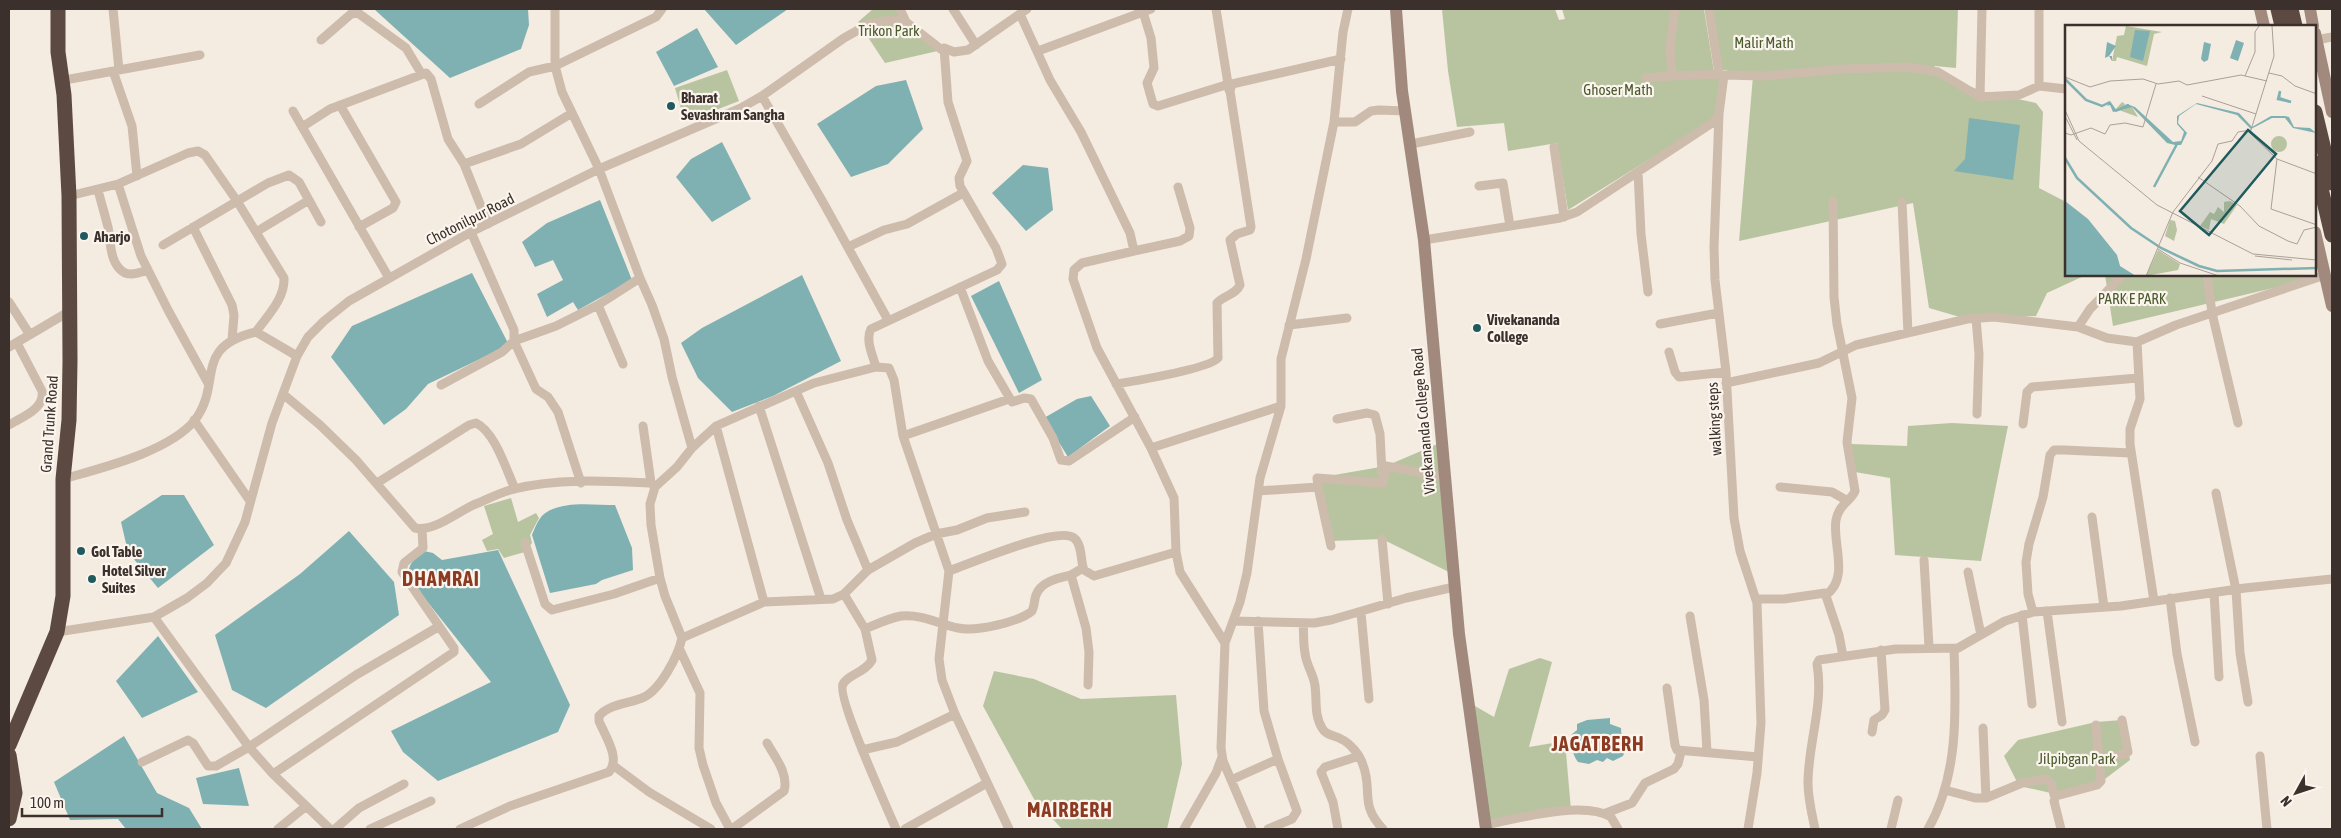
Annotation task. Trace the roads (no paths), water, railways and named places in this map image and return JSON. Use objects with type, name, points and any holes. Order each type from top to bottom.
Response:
[{"type":"highway","name":"Grand Trunk Road","points":[[9,745],[57,632],[63,596],[63,479],[70,390],[70,311],[68,196],[60,9]]},
{"type":"highway","points":[[2278,9],[2282,25]]},
{"type":"highway","points":[[2291,9],[2295,25]]},
{"type":"highway","points":[[2316,116],[2332,183]]},
{"type":"highway","points":[[2316,167],[2332,235]]},
{"type":"highway","points":[[9,755],[15,793],[9,819]]},
{"type":"street","points":[[114,9],[116,70],[132,126],[138,176]]},
{"type":"street","points":[[555,9],[555,66],[562,92],[599,169],[664,339],[672,377],[692,448]]},
{"type":"street","points":[[479,104],[529,72],[555,66],[656,16],[662,9]]},
{"type":"street","points":[[900,9],[906,22],[942,50],[944,48],[954,52],[968,50],[1025,10],[1038,51],[1050,80],[1081,132],[1127,225],[1134,251]]},
{"type":"street","points":[[953,9],[976,45]]},
{"type":"street","points":[[1116,384],[1212,363],[1218,358],[1217,302],[1220,298],[1235,292],[1240,285],[1230,240],[1237,234],[1250,230],[1251,227],[1216,9]]},
{"type":"street","points":[[1252,829],[1222,757],[1225,643],[1234,621],[1249,562],[1258,491],[1281,406],[1281,359],[1306,259],[1334,122],[1346,9]]},
{"type":"street","name":"Vivekananda College Road","points":[[1396,9],[1405,111],[1424,240],[1454,587],[1485,827]]},
{"type":"street","points":[[1672,76],[1670,47],[1674,9]]},
{"type":"street","name":"walking steps","points":[[1708,9],[1722,75],[1714,247],[1718,313],[1726,372],[1734,518],[1740,551],[1756,599],[1761,723],[1748,829]]},
{"type":"street","points":[[1980,97],[1982,9]]},
{"type":"street","points":[[2039,9],[2039,86]]},
{"type":"street","points":[[2260,9],[2264,25]]},
{"type":"street","points":[[2310,9],[2313,25]]},
{"type":"street","points":[[1038,51],[1147,10],[1154,71],[1147,83],[1153,104],[1158,106],[1229,88],[1235,83],[1341,59]]},
{"type":"street","points":[[321,40],[351,14],[358,13],[406,48],[415,60],[421,73]]},
{"type":"street","name":"Chotonilpur Road","points":[[57,632],[154,617],[188,598],[208,583],[226,563],[245,522],[272,423],[297,356],[308,338],[324,321],[349,301],[471,232],[599,169],[741,108],[762,96],[844,38],[869,24],[890,20],[906,22]]},
{"type":"street","points":[[2332,37],[2316,36],[2332,112]]},
{"type":"street","points":[[876,367],[868,334],[871,330],[888,320],[997,270],[1002,264],[996,248],[963,193],[959,178],[966,161],[948,102],[944,48]]},
{"type":"street","points":[[64,87],[116,70],[200,55]]},
{"type":"street","points":[[1646,78],[1722,75],[1764,76],[1843,69],[1915,67],[1938,72],[1980,97],[2019,95],[2039,86],[2065,89]]},
{"type":"street","points":[[302,127],[318,116],[340,105],[371,95],[421,73],[426,73],[432,79],[448,139],[464,164],[488,224]]},
{"type":"street","points":[[762,96],[888,320]]},
{"type":"street","points":[[340,105],[396,202],[393,208],[360,227]]},
{"type":"street","points":[[293,111],[389,278]]},
{"type":"street","points":[[1334,122],[1355,122],[1371,111],[1405,111]]},
{"type":"street","points":[[464,164],[521,144],[572,113]]},
{"type":"street","points":[[1424,240],[1564,216],[1587,207],[1715,121],[1719,114]]},
{"type":"street","points":[[1411,144],[1470,132]]},
{"type":"street","points":[[1554,147],[1564,216]]},
{"type":"street","points":[[63,479],[120,462],[151,450],[176,435],[194,420],[203,405],[218,352],[232,340],[256,332],[284,289],[284,278],[237,201],[212,163],[205,155],[198,151],[188,153],[118,184],[68,196]]},
{"type":"street","points":[[1638,172],[1648,292]]},
{"type":"street","points":[[163,246],[193,226],[280,176],[289,175],[299,182],[321,222]]},
{"type":"street","points":[[1479,186],[1503,183],[1510,226]]},
{"type":"street","points":[[118,184],[132,232],[148,270],[208,383]]},
{"type":"street","points":[[1178,187],[1190,228],[1189,236],[1180,241],[1082,263],[1074,270],[1073,280],[1097,348],[1151,448],[1174,498],[1177,524],[1176,552],[1180,572],[1225,643]]},
{"type":"street","points":[[98,190],[108,228],[110,249],[118,267],[126,273],[133,274],[148,270]]},
{"type":"street","points":[[848,247],[884,230],[912,221],[963,193]]},
{"type":"street","points":[[256,232],[309,200]]},
{"type":"street","points":[[1826,595],[1833,588],[1837,579],[1839,562],[1836,542],[1836,518],[1846,500],[1855,491],[1847,442],[1852,398],[1834,297],[1833,201]]},
{"type":"street","points":[[1902,202],[1908,333]]},
{"type":"street","points":[[193,226],[232,305],[234,315],[232,340]]},
{"type":"street","points":[[471,232],[514,330],[514,341],[536,389],[548,397],[558,412],[581,483]]},
{"type":"street","points":[[2316,237],[2332,306]]},
{"type":"street","points":[[1726,383],[1819,364],[1856,346],[1976,318],[1994,317],[2078,327],[2107,338],[2136,342],[2161,330],[2324,274]]},
{"type":"street","points":[[2078,327],[2090,309],[2122,276]]},
{"type":"street","points":[[2207,276],[2212,313],[2238,423]]},
{"type":"street","points":[[441,385],[502,352],[514,341],[556,326],[598,305],[640,278]]},
{"type":"street","points":[[960,287],[988,361],[1009,399],[1015,402],[1024,398],[1031,399],[1053,438],[1061,460],[1065,462],[1135,417]]},
{"type":"street","points":[[9,302],[30,335]]},
{"type":"street","points":[[598,305],[623,364]]},
{"type":"street","points":[[9,425],[33,411],[43,398],[42,391],[13,345],[70,311]]},
{"type":"street","points":[[1660,324],[1718,313]]},
{"type":"street","points":[[1289,325],[1347,318]]},
{"type":"street","points":[[1976,318],[1979,354],[1976,414]]},
{"type":"street","points":[[256,332],[297,356]]},
{"type":"street","points":[[2136,342],[2140,398],[2130,429],[2131,453],[2154,601]]},
{"type":"street","points":[[1669,352],[1675,372],[1679,376],[1726,372]]},
{"type":"street","points":[[283,394],[320,424],[356,460],[408,522],[415,528],[422,530],[473,505],[515,489],[542,484],[653,485],[677,467],[692,448],[716,426],[830,378],[884,366],[891,371],[902,436],[949,571],[939,659],[942,680],[955,714],[1009,829]]},
{"type":"street","points":[[2023,424],[2027,392],[2032,387],[2138,378]]},
{"type":"street","points":[[796,391],[828,463],[846,520],[868,570]]},
{"type":"street","points":[[902,436],[1009,399]]},
{"type":"street","points":[[760,406],[821,599]]},
{"type":"street","points":[[1151,448],[1281,406]]},
{"type":"street","points":[[1337,419],[1367,413],[1375,415],[1380,434],[1383,483]]},
{"type":"street","points":[[194,420],[250,501]]},
{"type":"street","points":[[377,484],[461,430],[476,423],[485,427],[491,436],[515,489]]},
{"type":"street","points":[[614,766],[614,759],[599,721],[599,716],[608,708],[644,698],[650,693],[674,661],[680,650],[682,638],[665,596],[660,578],[651,525],[650,504],[653,485],[643,426]]},
{"type":"street","points":[[716,426],[764,602]]},
{"type":"street","points":[[2033,612],[2028,594],[2026,562],[2029,544],[2043,497],[2050,454],[2054,450],[2131,453]]},
{"type":"street","points":[[1383,483],[1386,466],[1444,477]]},
{"type":"street","points":[[1330,546],[1317,478],[1383,483]]},
{"type":"street","points":[[1258,491],[1318,487]]},
{"type":"street","points":[[1780,487],[1832,492],[1846,500]]},
{"type":"street","points":[[2216,493],[2236,590],[2240,653],[2248,702]]},
{"type":"street","points":[[682,638],[764,602],[833,599],[844,594],[868,570],[915,543],[936,534],[957,530],[987,518],[1025,512]]},
{"type":"street","points":[[2092,517],[2104,607]]},
{"type":"street","points":[[273,774],[451,656],[454,648],[402,572],[404,563],[423,548],[422,530]]},
{"type":"street","points":[[949,571],[1020,545],[1061,534],[1070,535],[1079,544],[1083,568],[1088,574],[1094,576],[1176,552]]},
{"type":"street","points":[[1382,539],[1388,604]]},
{"type":"street","points":[[525,543],[545,604],[552,610],[614,594],[660,578]]},
{"type":"street","points":[[1924,560],[1929,647]]},
{"type":"street","points":[[865,629],[902,616],[924,617],[968,629],[1020,619],[1032,611],[1036,595],[1041,587],[1048,582],[1071,575],[1083,568]]},
{"type":"street","points":[[1968,572],[1980,635]]},
{"type":"street","points":[[1071,575],[1086,628],[1089,652],[1088,685]]},
{"type":"street","points":[[1815,829],[1808,783],[1812,739],[1819,699],[1817,661],[1881,650],[1929,647],[1954,648],[1963,646],[2005,621],[2033,612],[2104,607],[2332,579]]},
{"type":"street","points":[[1234,621],[1303,622],[1332,620],[1454,587]]},
{"type":"street","points":[[1756,599],[1794,598],[1822,592],[1826,595],[1839,634],[1843,656]]},
{"type":"street","points":[[2214,593],[2219,677]]},
{"type":"street","points":[[844,594],[865,629],[872,660],[868,667],[845,681],[842,688],[862,750],[896,829]]},
{"type":"street","points":[[2170,598],[2177,654],[2195,742]]},
{"type":"street","points":[[2047,611],[2062,722]]},
{"type":"street","points":[[1361,613],[1369,699]]},
{"type":"street","points":[[2022,614],[2032,704]]},
{"type":"street","points":[[1690,616],[1704,700],[1707,752]]},
{"type":"street","points":[[154,617],[249,747],[305,807],[330,829]]},
{"type":"street","points":[[1258,621],[1264,710],[1278,759],[1297,811],[1292,819],[1268,829]]},
{"type":"street","points":[[1303,622],[1305,654],[1314,678],[1316,707],[1322,728],[1326,733],[1344,740],[1359,756],[1366,776],[1368,807],[1372,817],[1383,829]]},
{"type":"street","points":[[142,762],[188,740],[194,743],[205,762],[212,767],[249,747],[356,675],[438,627]]},
{"type":"street","points":[[1928,829],[1945,790],[1954,735],[1956,702],[1954,648]]},
{"type":"street","points":[[680,650],[700,693],[699,748],[703,765],[716,803],[731,829],[784,791],[786,784],[784,774],[767,743]]},
{"type":"street","points":[[1872,732],[1874,720],[1882,715],[1885,710],[1881,650]]},
{"type":"street","points":[[1668,688],[1675,745],[1681,752],[1707,752],[1758,757]]},
{"type":"street","points":[[862,750],[897,742],[955,714]]},
{"type":"street","points":[[2100,759],[2128,752],[2122,720]]},
{"type":"street","points":[[2055,798],[2059,794],[2097,785],[2101,781],[2096,726]]},
{"type":"street","points":[[1983,728],[1986,798]]},
{"type":"street","points":[[1485,827],[1554,811],[1606,813],[1632,803],[1645,783],[1674,769],[1678,764],[1681,752]]},
{"type":"street","points":[[1338,829],[1333,802],[1321,772],[1325,767],[1359,756]]},
{"type":"street","points":[[2260,756],[2267,829]]},
{"type":"street","points":[[1184,829],[1216,773],[1222,757]]},
{"type":"street","points":[[1231,780],[1278,759]]},
{"type":"street","points":[[460,829],[479,825],[510,806],[602,776],[614,766]]},
{"type":"street","points":[[614,766],[649,792],[711,829]]},
{"type":"street","points":[[1945,790],[1975,798],[1986,798],[2022,783],[2046,779],[2051,783],[2061,829]]},
{"type":"street","points":[[904,829],[987,783]]},
{"type":"street","points":[[335,829],[359,808],[404,784]]},
{"type":"street","points":[[1891,829],[1898,800]]},
{"type":"street","points":[[370,829],[431,801]]},
{"type":"street","points":[[278,829],[305,807]]},
{"type":"street","points":[[1606,813],[1611,816],[1618,829]]},
{"type":"water","points":[[374,9],[528,9],[529,25],[521,49],[450,78]]},
{"type":"water","points":[[704,9],[788,9],[736,45]]},
{"type":"water","points":[[697,28],[718,67],[674,86],[656,52]]},
{"type":"water","points":[[906,80],[923,129],[888,164],[851,177],[817,124],[876,86]]},
{"type":"water","points":[[1969,118],[2020,125],[2013,180],[1954,171],[1965,159]]},
{"type":"water","points":[[722,142],[751,199],[712,222],[676,177],[691,159]]},
{"type":"water","points":[[1023,165],[1048,168],[1053,210],[1026,231],[992,193]]},
{"type":"water","points":[[600,200],[632,280],[578,310],[573,302],[547,317],[537,294],[563,280],[553,260],[535,267],[522,242],[547,223]]},
{"type":"water","points":[[472,273],[509,345],[428,384],[406,409],[384,425],[331,357],[352,326]]},
{"type":"water","points":[[802,275],[841,361],[773,396],[732,412],[698,378],[681,343],[702,328]]},
{"type":"water","points":[[999,281],[1042,380],[1019,393],[971,296]]},
{"type":"water","points":[[1091,396],[1110,426],[1068,457],[1044,418],[1077,399]]},
{"type":"water","points":[[162,495],[184,495],[214,545],[158,588],[128,552],[121,522]]},
{"type":"water","points":[[569,505],[615,505],[632,548],[633,570],[602,580],[596,584],[550,593],[532,535],[540,518],[551,510]]},
{"type":"water","points":[[349,531],[394,582],[399,615],[266,708],[232,690],[215,635],[300,574]]},
{"type":"water","points":[[498,550],[570,705],[558,732],[438,781],[403,752],[391,731],[491,682],[411,581],[409,576],[410,567],[413,560],[424,551],[433,553],[442,560]]},
{"type":"water","points":[[158,636],[198,692],[142,718],[116,681]]},
{"type":"water","points":[[1610,718],[1610,724],[1621,728],[1622,744],[1627,746],[1623,756],[1613,761],[1607,758],[1603,762],[1597,760],[1589,764],[1578,762],[1573,753],[1571,739],[1571,735],[1577,730],[1577,724],[1587,720]]},
{"type":"water","points":[[124,736],[157,793],[189,808],[202,829],[126,829],[118,819],[70,820],[54,782]]},
{"type":"water","points":[[239,768],[249,806],[203,804],[196,778]]},
{"type":"place","name":"Bharat Sevashram Sangha","points":[[671,106]]},
{"type":"place","name":"Aharjo","points":[[84,236]]},
{"type":"place","name":"Vivekananda College","points":[[1477,328]]},
{"type":"place","name":"Gol Table","points":[[81,551]]},
{"type":"place","name":"Hotel Silver Suites","points":[[92,579]]},
{"type":"district","name":"DHAMRAI","points":[[441,578]]},
{"type":"district","name":"JAGATBERH","points":[[1598,743]]},
{"type":"district","name":"MAIRBERH","points":[[1070,809]]},
{"type":"park label","name":"Trikon Park","points":[[889,30]]},
{"type":"park label","name":"Malir Math","points":[[1764,42]]},
{"type":"park label","name":"Ghoser Math","points":[[1618,89]]},
{"type":"park label","name":"PARK E PARK","points":[[2132,298]]},
{"type":"park label","name":"Jilpibgan Park","points":[[2077,758]]}]
